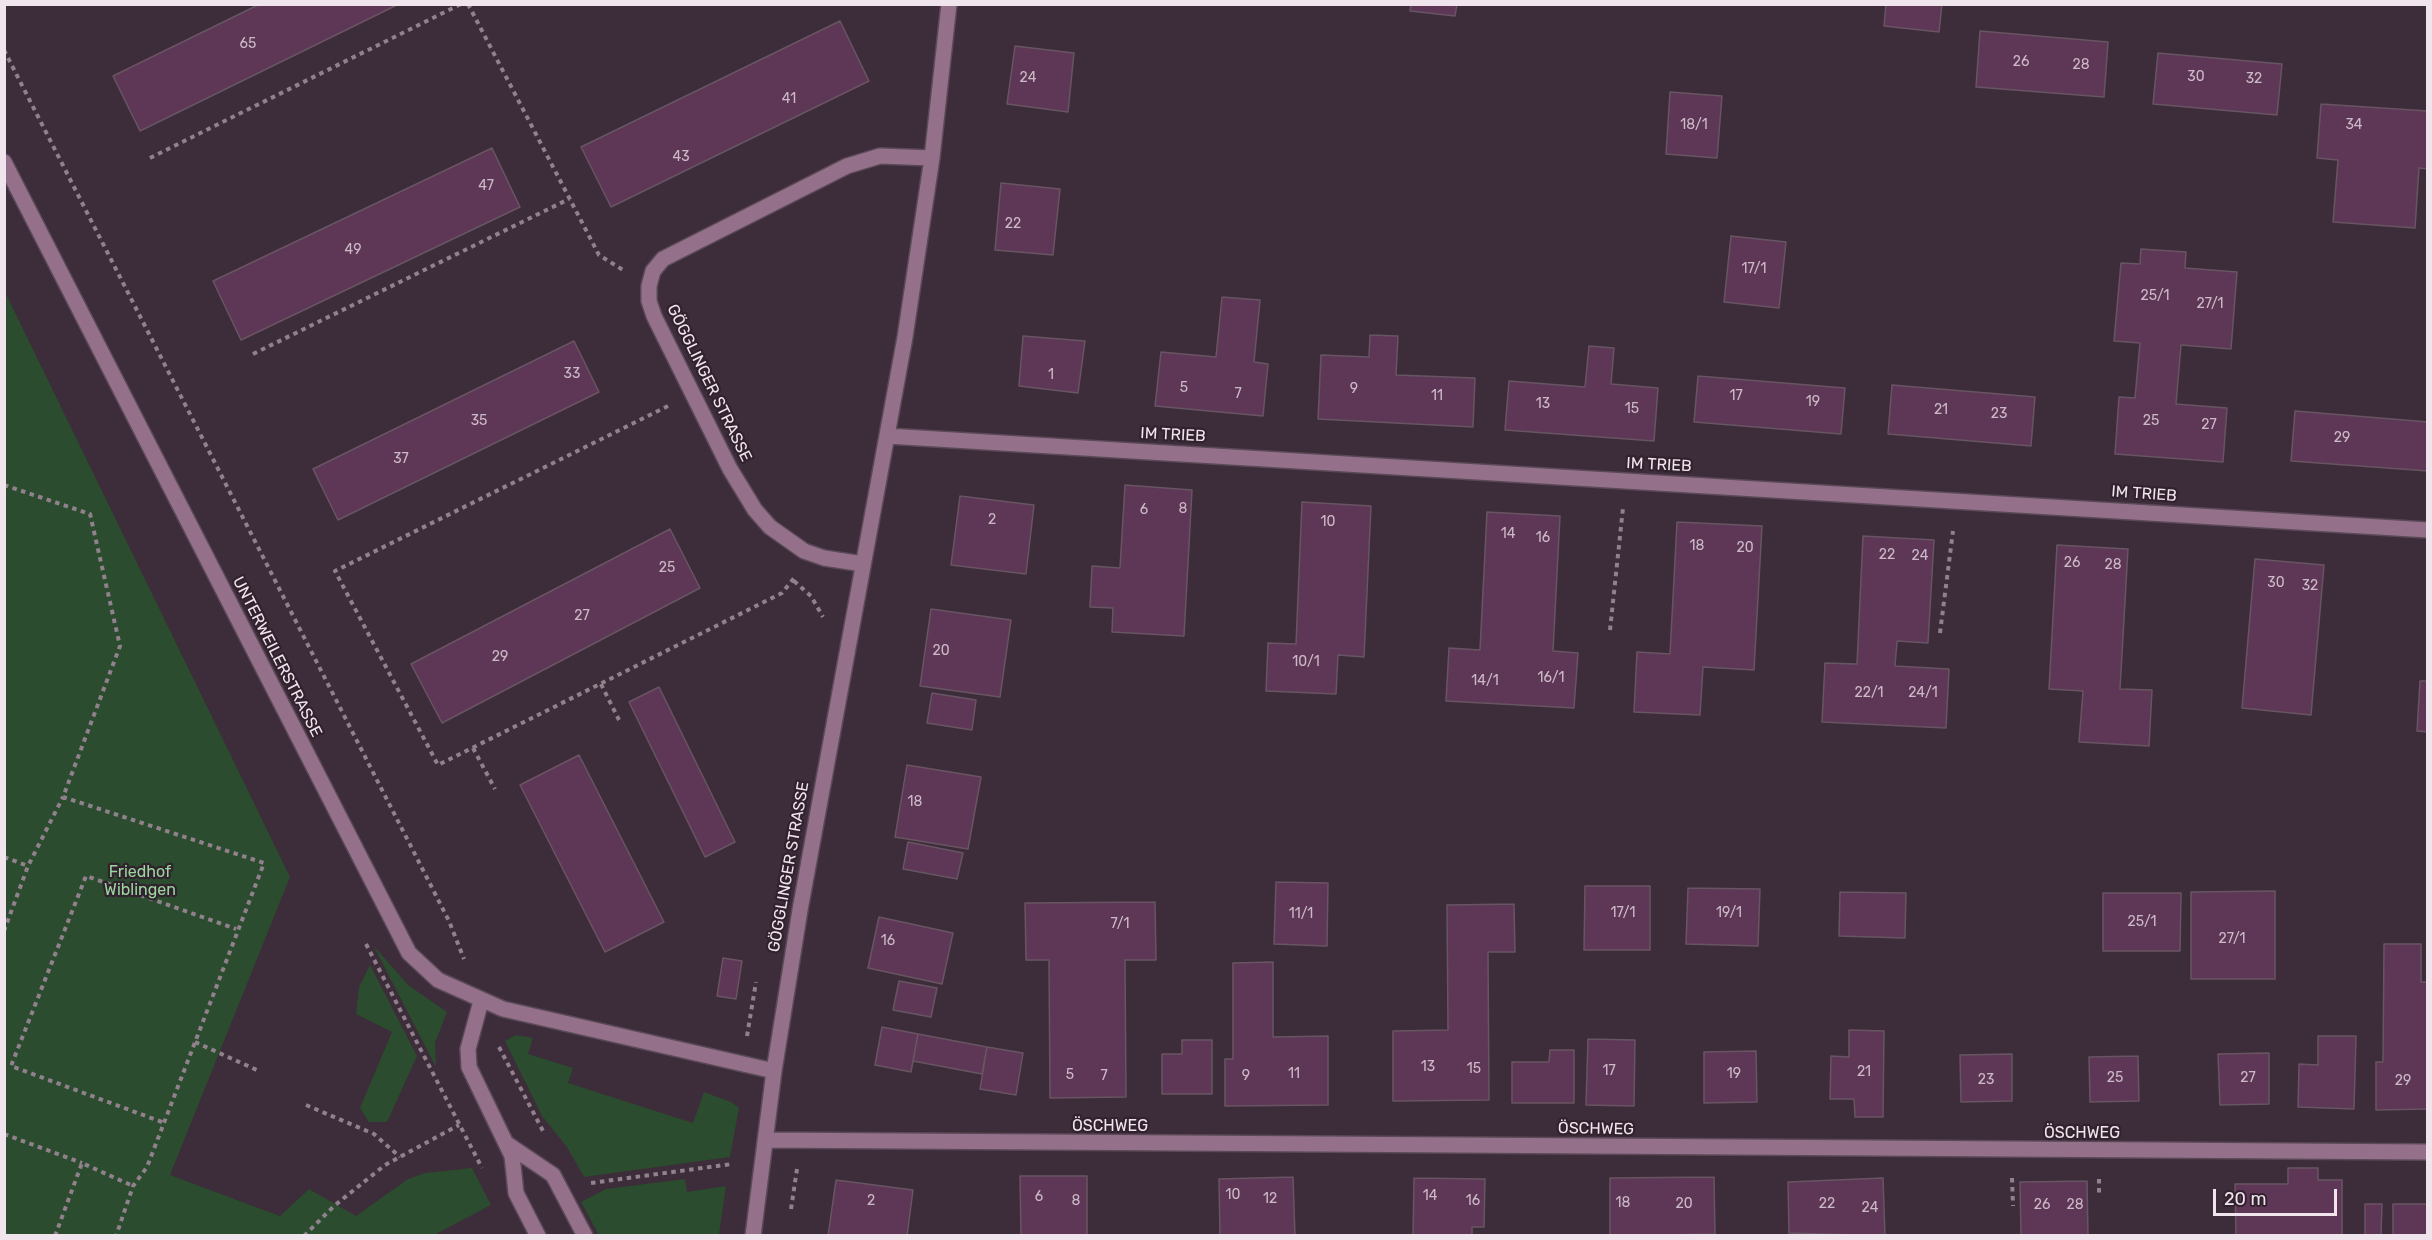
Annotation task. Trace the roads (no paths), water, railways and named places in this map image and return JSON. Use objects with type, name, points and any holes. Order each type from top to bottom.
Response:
[{"type":"street","name":"GÖGGLINGER STRASSE","points":[[753,1236],[774,1071],[805,879],[887,436],[932,158],[949,4]]},
{"type":"street","name":"GÖGGLINGER STRASSE","points":[[863,564],[824,558],[804,551],[770,527],[744,493],[654,316],[649,301],[649,286],[653,271],[670,255],[847,166],[880,156],[932,158]]},
{"type":"street","name":"UNTERWEILERSTRASSE","points":[[4,162],[401,940],[409,953],[438,980],[481,1001]]},
{"type":"street","name":"IM TRIEB","points":[[887,436],[2427,530]]},
{"type":"street","points":[[538,1236],[516,1193],[515,1168],[507,1144],[470,1067],[468,1049],[481,1001],[503,1009],[774,1071]]},
{"type":"street","name":"ÖSCHWEG","points":[[765,1140],[2427,1152]]},
{"type":"street","points":[[507,1144],[554,1175],[585,1236]]},
{"type":"park label","name":"Friedhof Wiblingen","points":[[140,881]]}]
